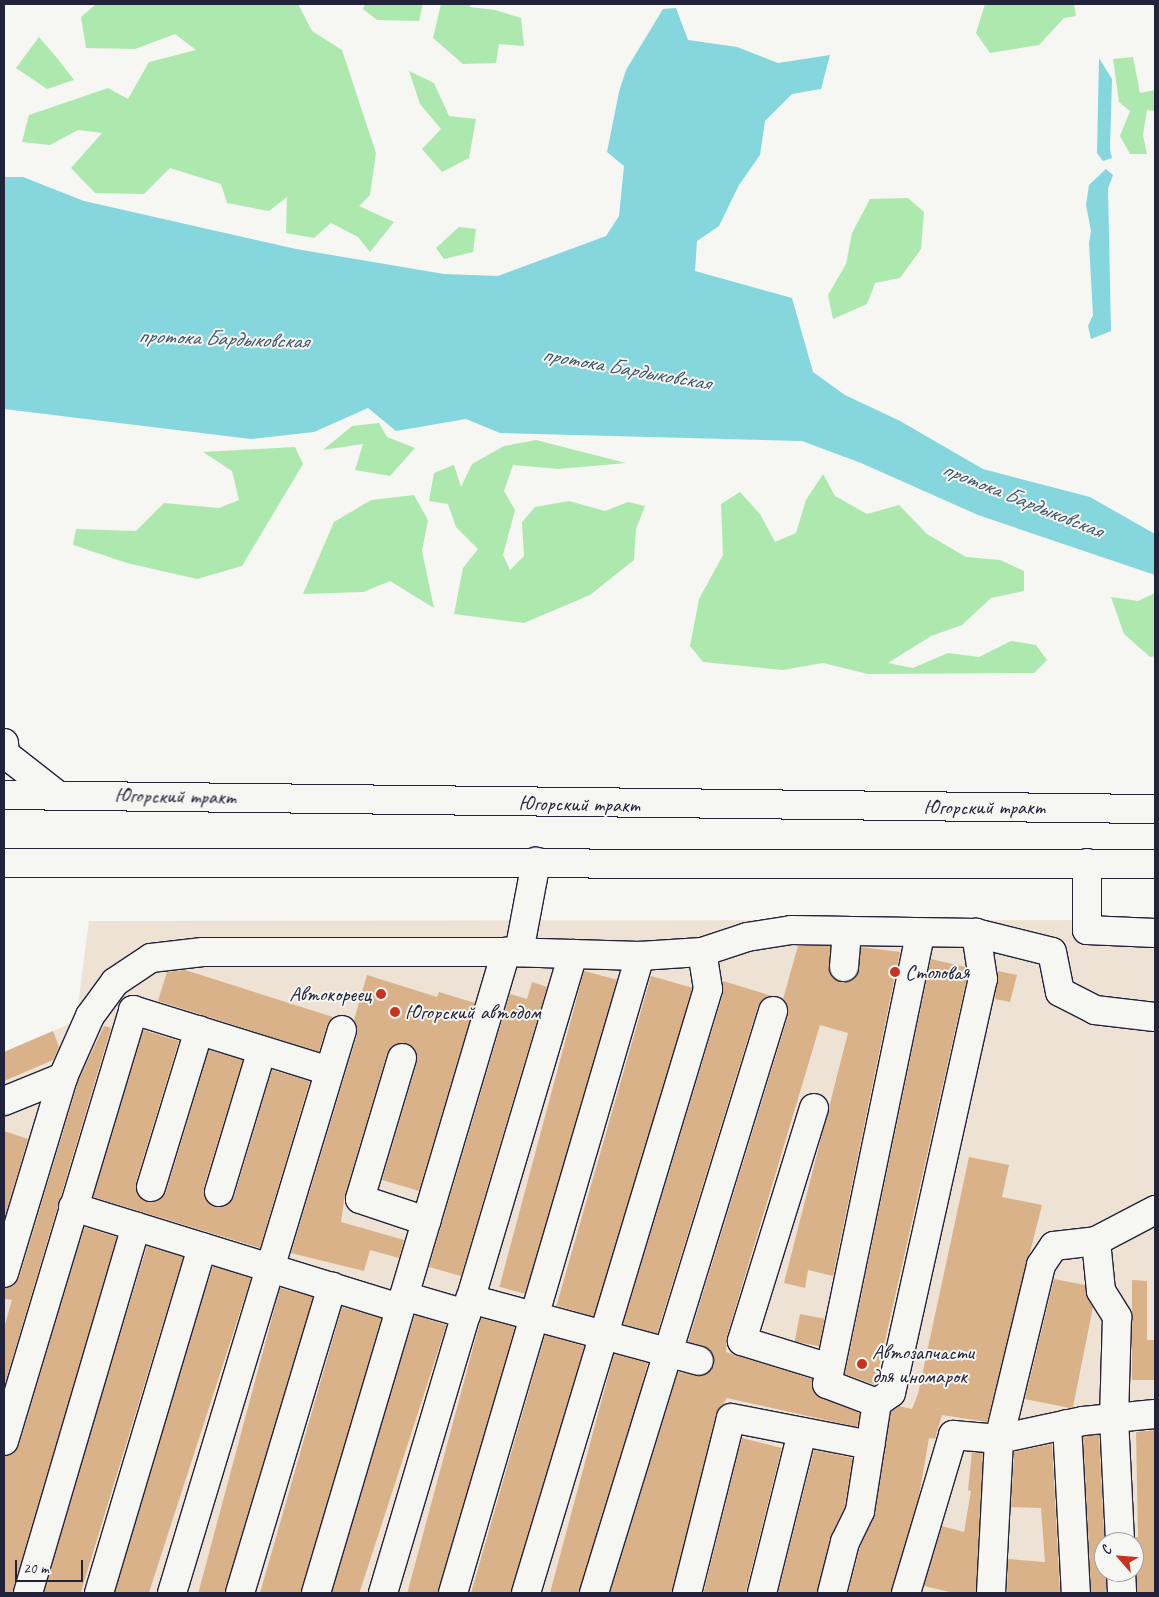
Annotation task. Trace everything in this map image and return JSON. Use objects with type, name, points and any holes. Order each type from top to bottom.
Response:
[{"type":"main road","points":[[4,744],[5,754],[56,794]]},
{"type":"main road","name":"Югорский тракт","points":[[4,795],[56,794],[531,804],[1155,809]]},
{"type":"main road","points":[[316,1593],[426,1221],[513,952],[536,862]]},
{"type":"main road","points":[[4,863],[1155,864]]},
{"type":"main road","points":[[1087,863],[1087,930],[1155,933]]},
{"type":"main road","points":[[4,1273],[63,1077],[90,1016],[115,982],[151,958],[203,952],[513,952],[640,956],[702,952],[747,937],[791,930],[976,933],[1052,952],[1060,992],[1095,1010],[1155,1018]]},
{"type":"main road","points":[[844,967],[847,932]]},
{"type":"main road","points":[[877,1403],[827,1384],[920,932]]},
{"type":"main road","points":[[832,1593],[845,1542],[860,1511],[877,1403],[891,1393],[983,978],[976,933]]},
{"type":"main road","points":[[526,1593],[602,1335],[708,989],[702,952]]},
{"type":"main road","points":[[383,1593],[573,954]]},
{"type":"main road","points":[[453,1593],[640,956]]},
{"type":"main road","points":[[4,1441],[133,1010],[329,1071]]},
{"type":"main road","points":[[594,1593],[666,1352],[773,1011]]},
{"type":"main road","points":[[150,1187],[199,1030]]},
{"type":"main road","points":[[172,1593],[342,1030]]},
{"type":"main road","points":[[219,1192],[262,1050]]},
{"type":"main road","points":[[402,1058],[360,1199],[426,1221]]},
{"type":"main road","points":[[4,1101],[63,1077]]},
{"type":"main road","points":[[814,1108],[742,1340],[830,1368]]},
{"type":"main road","points":[[73,1208],[332,1287],[402,1302],[468,1307],[534,1317],[699,1361]]},
{"type":"main road","points":[[991,1593],[1000,1439],[1041,1265],[1054,1246],[1096,1241],[1155,1210]]},
{"type":"main road","points":[[28,1593],[136,1227]]},
{"type":"main road","points":[[1096,1241],[1101,1291],[1117,1317],[1114,1418],[1120,1532]]},
{"type":"main road","points":[[99,1593],[202,1247]]},
{"type":"main road","points":[[240,1593],[332,1287]]},
{"type":"main road","points":[[906,1593],[953,1435],[1000,1439],[1067,1424],[1155,1414]]},
{"type":"main road","points":[[687,1593],[731,1418],[870,1445]]},
{"type":"main road","points":[[1067,1424],[1076,1593]]},
{"type":"main road","points":[[762,1593],[802,1432]]},
{"type":"shaded area","points":[[1155,920],[1155,1593],[4,1593],[4,1052],[76,1021],[89,921]]},
{"type":"green space","points":[[96,4],[298,4],[312,31],[342,50],[376,153],[370,195],[359,206],[394,222],[370,252],[358,237],[331,223],[314,238],[286,233],[287,197],[269,211],[227,203],[221,184],[170,168],[144,194],[95,193],[71,168],[102,133],[78,130],[50,145],[22,142],[29,115],[108,88],[128,99],[149,62],[196,50],[175,34],[135,49],[86,48],[81,17]]},
{"type":"green space","points":[[365,4],[423,4],[419,21],[377,20],[363,9]]},
{"type":"green space","points":[[441,4],[472,4],[469,7],[495,10],[521,18],[524,46],[499,44],[496,63],[463,64],[433,38]]},
{"type":"green space","points":[[985,4],[1074,4],[1076,16],[1064,18],[1039,45],[990,53],[976,33]]},
{"type":"green space","points":[[39,37],[74,80],[47,89],[16,68]]},
{"type":"green space","points":[[1133,57],[1140,93],[1155,90],[1155,111],[1147,110],[1143,135],[1147,154],[1130,154],[1120,136],[1130,111],[1119,102],[1113,59]]},
{"type":"green space","points":[[409,71],[434,83],[449,116],[476,119],[469,158],[442,172],[422,149],[441,129],[420,104]]},
{"type":"green space","points":[[908,198],[924,212],[921,249],[900,278],[875,283],[867,304],[833,319],[828,295],[846,264],[852,233],[870,199]]},
{"type":"green space","points":[[459,227],[476,229],[473,252],[444,259],[436,248]]},
{"type":"green space","points":[[379,423],[387,437],[415,448],[390,476],[355,470],[363,444],[323,450],[352,426]]},
{"type":"green space","points":[[536,440],[626,463],[559,469],[513,465],[504,491],[515,510],[503,555],[510,570],[524,556],[522,522],[535,507],[569,501],[605,511],[628,502],[645,506],[636,529],[634,560],[590,595],[524,623],[454,614],[463,568],[478,549],[456,527],[448,504],[429,501],[434,473],[454,465],[461,487],[472,464],[504,446]]},
{"type":"green space","points":[[295,447],[303,464],[242,566],[197,579],[127,563],[73,545],[76,529],[136,531],[164,503],[219,508],[239,500],[232,471],[203,452]]},
{"type":"green space","points":[[823,474],[835,496],[867,514],[899,505],[927,534],[966,557],[1000,560],[1024,571],[1024,591],[991,598],[962,625],[931,636],[888,663],[913,668],[948,653],[979,657],[1011,641],[1036,645],[1047,660],[1034,673],[868,674],[823,663],[783,670],[703,662],[690,646],[699,599],[723,555],[721,504],[740,492],[760,514],[775,542],[796,533],[806,500]]},
{"type":"green space","points":[[414,495],[428,520],[422,551],[434,608],[390,581],[363,592],[303,594],[334,522],[371,500]]},
{"type":"green space","points":[[1155,593],[1155,656],[1150,657],[1124,634],[1111,597],[1138,601]]},
{"type":"water","name":"протока Бардыковская","points":[[676,8],[688,40],[737,47],[778,63],[830,55],[821,89],[792,94],[765,121],[760,155],[739,185],[719,226],[697,241],[695,271],[792,298],[813,372],[845,395],[900,421],[983,469],[1090,497],[1155,534],[1155,575],[978,515],[861,463],[802,441],[500,433],[466,419],[396,431],[368,408],[314,432],[251,439],[4,409],[4,177],[23,177],[84,201],[296,249],[444,274],[498,276],[606,236],[619,216],[624,166],[607,152],[619,92],[626,70],[663,9]]},
{"type":"water","points":[[1099,58],[1112,79],[1110,149],[1112,158],[1103,161],[1097,153]]},
{"type":"water","points":[[1106,169],[1113,175],[1108,189],[1111,331],[1091,339],[1088,326],[1093,315],[1089,243],[1091,231],[1086,205],[1089,185]]},
{"type":"building","points":[[798,946],[830,946],[830,973],[843,983],[857,976],[861,947],[900,952],[833,1276],[808,1270],[805,1288],[784,1283],[848,1033],[820,1025],[727,1336],[726,1352],[812,1379],[816,1395],[860,1413],[857,1427],[727,1398],[716,1414],[672,1593],[610,1593],[678,1372],[703,1376],[714,1366],[710,1350],[688,1342],[788,1016],[788,1007],[783,999]]},
{"type":"building","points":[[931,959],[965,967],[967,978],[875,1385],[845,1374]]},
{"type":"building","points":[[185,970],[333,1017],[327,1025],[319,1052],[158,1001],[167,972]]},
{"type":"building","points":[[584,971],[617,980],[532,1296],[499,1287]]},
{"type":"building","points":[[998,971],[1017,975],[1010,1002],[995,999]]},
{"type":"building","points":[[367,975],[437,997],[439,992],[475,1003],[419,1191],[382,1180],[417,1062],[414,1048],[406,1043],[392,1046],[387,1054],[345,1195],[341,1222],[404,1240],[399,1258],[370,1250],[364,1271],[291,1253],[357,1035],[354,1020]]},
{"type":"building","points":[[651,976],[692,988],[598,1318],[556,1306]]},
{"type":"building","points":[[723,981],[772,996],[763,999],[758,1006],[657,1334],[623,1324],[723,994]]},
{"type":"building","points":[[532,982],[547,987],[461,1276],[429,1267],[510,994],[527,999]]},
{"type":"building","points":[[104,1026],[111,1028],[4,1387],[4,1328],[12,1300],[4,1299],[4,1288],[14,1285],[19,1278],[79,1079]]},
{"type":"building","points":[[143,1030],[179,1041],[136,1182],[136,1191],[146,1202],[155,1202],[166,1192],[209,1050],[243,1060],[204,1187],[204,1196],[214,1207],[223,1207],[234,1197],[272,1070],[310,1081],[260,1248],[93,1197]]},
{"type":"building","points":[[53,1031],[59,1047],[53,1060],[4,1081],[4,1052]]},
{"type":"building","points":[[4,1131],[28,1139],[4,1220]]},
{"type":"building","points":[[969,1157],[1009,1165],[1002,1197],[1042,1205],[987,1422],[942,1415],[935,1439],[929,1438],[919,1496],[891,1593],[848,1593],[860,1547],[875,1514],[891,1412],[899,1406],[912,1409],[918,1394]]},
{"type":"building","points":[[84,1227],[117,1237],[13,1593],[4,1593],[4,1456],[14,1453],[19,1445]]},
{"type":"building","points":[[147,1246],[183,1257],[81,1593],[41,1592]]},
{"type":"building","points":[[213,1266],[251,1278],[149,1593],[116,1593],[108,1590]]},
{"type":"building","points":[[1054,1279],[1085,1285],[1093,1307],[1073,1407],[1070,1408],[1025,1399]]},
{"type":"building","points":[[1132,1280],[1147,1281],[1147,1340],[1155,1340],[1155,1380],[1132,1380]]},
{"type":"building","points":[[280,1288],[313,1297],[233,1593],[198,1593]]},
{"type":"building","points":[[342,1307],[381,1318],[303,1593],[260,1593]]},
{"type":"building","points":[[800,1314],[825,1319],[819,1346],[795,1341]]},
{"type":"building","points":[[415,1315],[446,1325],[359,1593],[332,1593],[325,1591]]},
{"type":"building","points":[[481,1318],[515,1327],[444,1593],[407,1593]]},
{"type":"building","points":[[545,1335],[584,1346],[514,1593],[471,1593]]},
{"type":"building","points":[[614,1354],[648,1363],[586,1593],[550,1593]]},
{"type":"building","points":[[1155,1430],[1155,1593],[1137,1593],[1136,1582],[1144,1582],[1144,1532],[1138,1532],[1136,1432]]},
{"type":"building","points":[[1099,1435],[1104,1532],[1094,1532],[1094,1582],[1107,1582],[1107,1593],[1091,1593],[1083,1436]]},
{"type":"building","points":[[742,1438],[782,1448],[746,1593],[703,1593]]},
{"type":"building","points":[[1052,1444],[1060,1593],[1007,1593],[1008,1559],[1045,1562],[1041,1508],[1011,1507],[1014,1452]]},
{"type":"building","points":[[814,1450],[853,1458],[845,1506],[830,1538],[817,1593],[778,1593]]},
{"type":"building","points":[[972,1452],[983,1453],[976,1593],[954,1593],[924,1586],[942,1526],[964,1532],[971,1491],[968,1490]]},
{"type":"place","name":"Столовая","points":[[895,972]]},
{"type":"place","name":"Автокореец","points":[[381,994]]},
{"type":"place","name":"Югорский автодом","points":[[395,1012]]},
{"type":"place","name":"Автозапчасти для иномарок","points":[[862,1364]]}]
